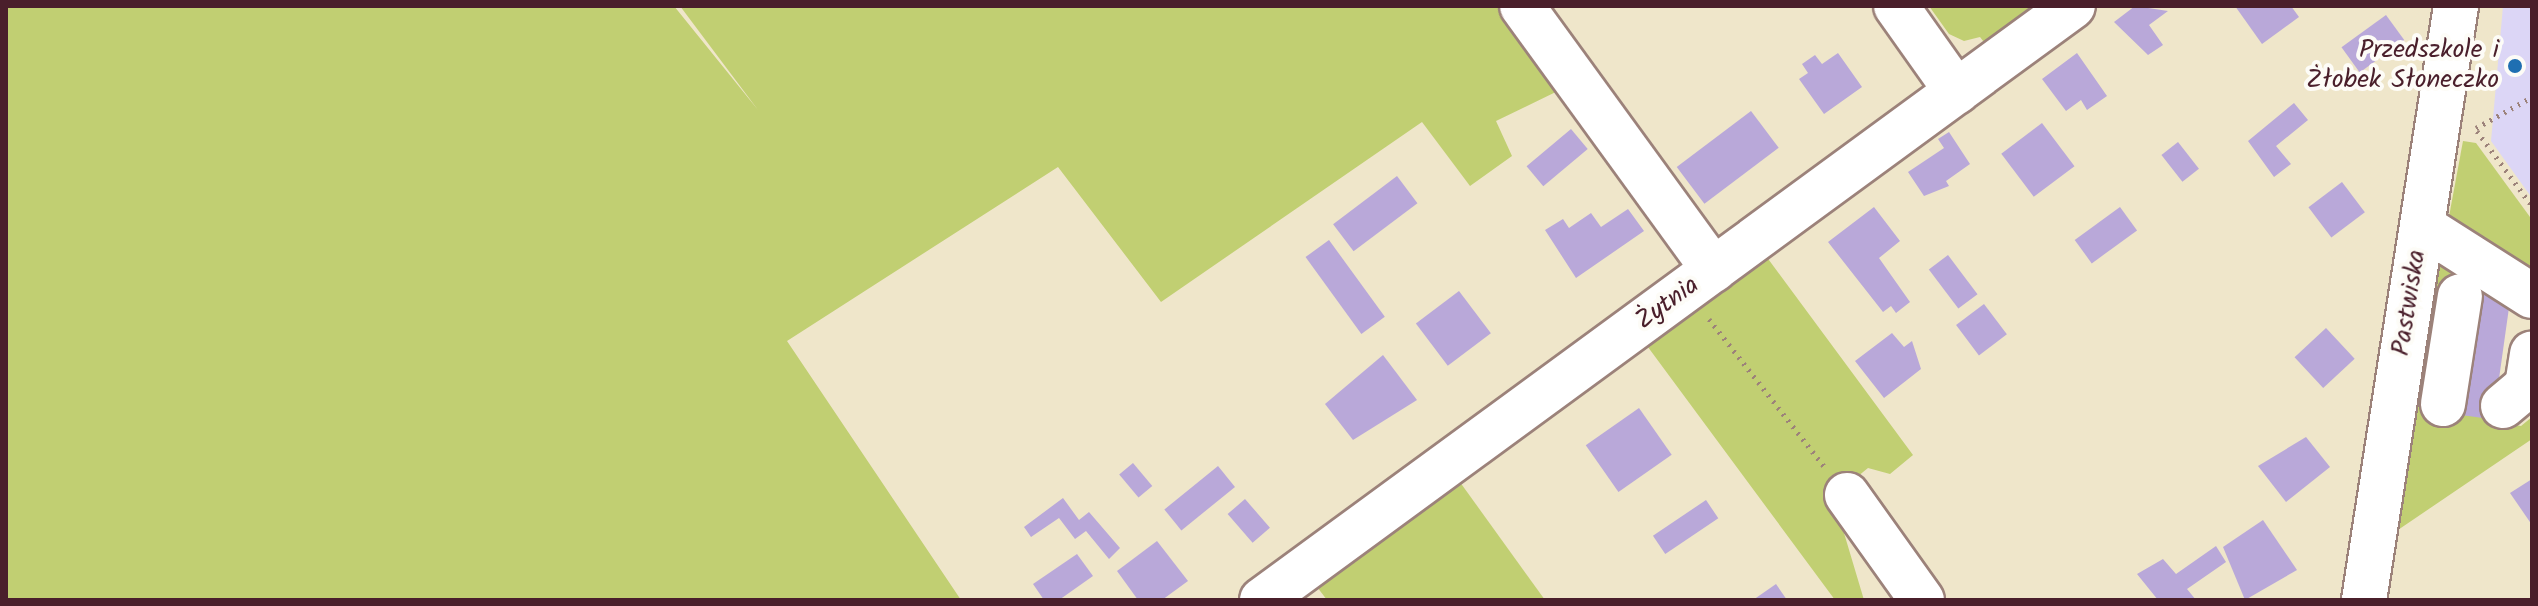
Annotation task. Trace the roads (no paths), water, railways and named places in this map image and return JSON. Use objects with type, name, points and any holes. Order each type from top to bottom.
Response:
[{"type":"street","points":[[1522,6],[1700,280]]},
{"type":"street","points":[[1896,6],[1957,92]]},
{"type":"street","name":"Żytnia","points":[[1262,600],[2073,6]]},
{"type":"street","name":"Pastwiska","points":[[2364,600],[2422,226],[2457,124],[2456,6]]},
{"type":"street","points":[[2422,226],[2532,296]]},
{"type":"street","points":[[2443,404],[2460,296]]},
{"type":"street","points":[[2404,338],[2452,348]]},
{"type":"street","points":[[2503,406],[2527,386],[2532,353]]},
{"type":"street","points":[[1847,495],[1922,600]]},
{"type":"place","name":"Przedszkole i Żłobek Słoneczko","points":[[2515,66]]}]
